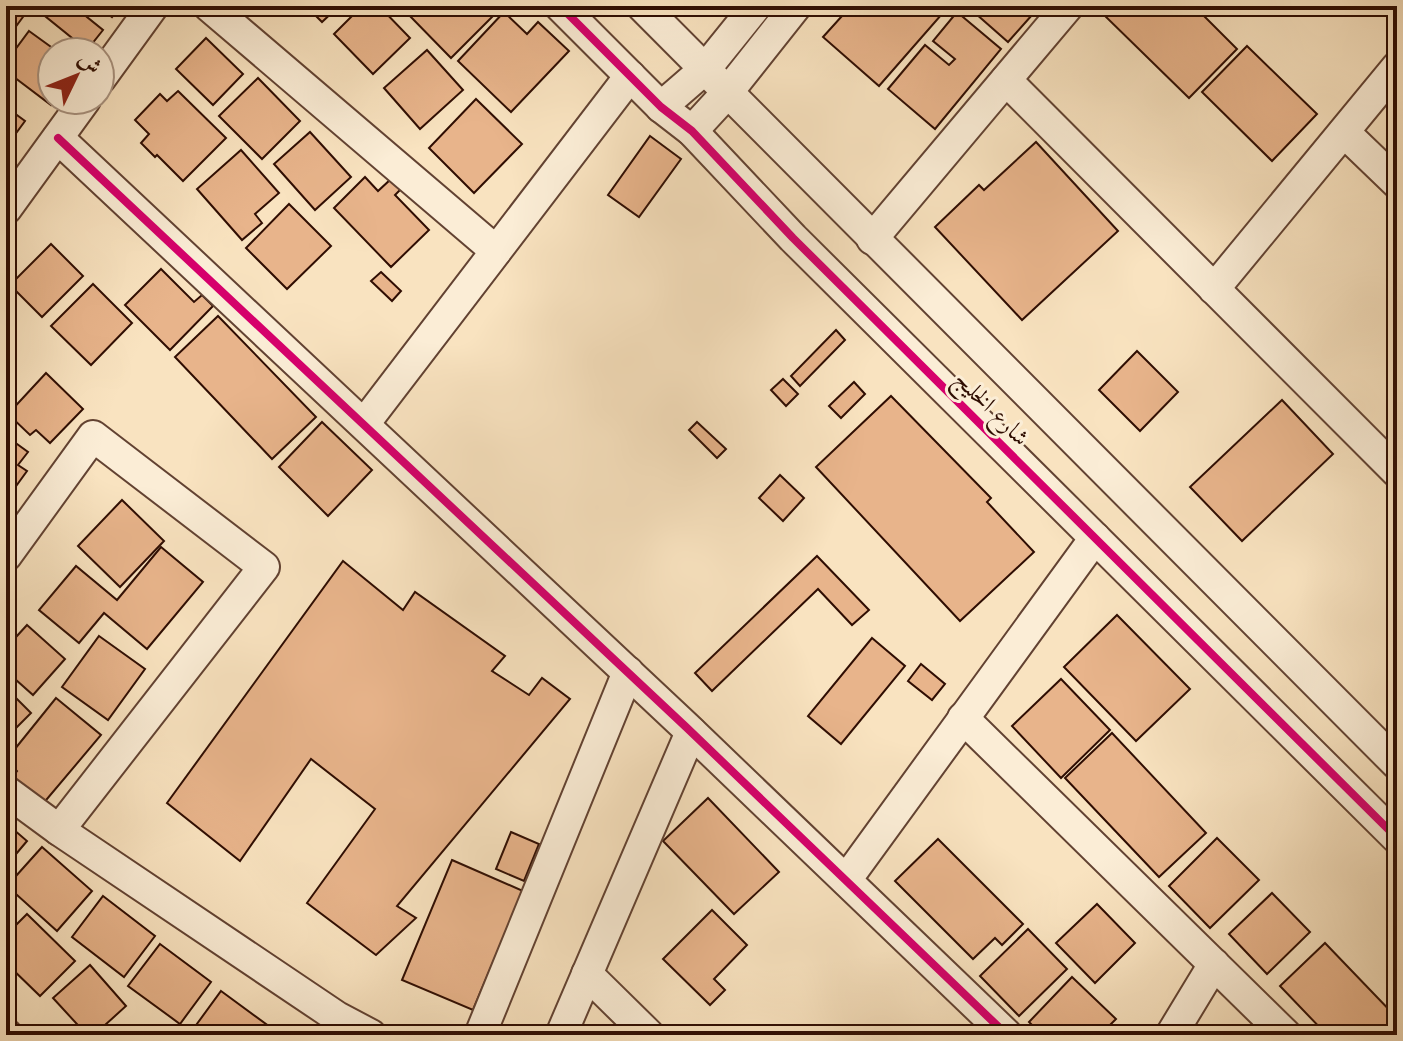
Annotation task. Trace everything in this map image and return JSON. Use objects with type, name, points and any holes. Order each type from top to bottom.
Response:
[{"type":"street","points":[[116,57],[153,6]]},
{"type":"street","points":[[209,6],[496,251]]},
{"type":"street","name":"شارع الخليج","points":[[560,6],[661,107],[692,131],[793,238],[1397,838]]},
{"type":"street","points":[[642,6],[1397,764]]},
{"type":"street","points":[[661,107],[706,68],[756,6]]},
{"type":"street","points":[[692,131],[727,93],[796,6]]},
{"type":"street","points":[[872,239],[1068,6]]},
{"type":"street","points":[[1214,289],[1397,67]]},
{"type":"street","points":[[364,424],[630,76]]},
{"type":"street","points":[[1006,80],[1397,472]]},
{"type":"street","points":[[6,209],[74,116]]},
{"type":"street","points":[[1344,132],[1397,183]]},
{"type":"street","points":[[58,138],[628,672],[1007,1035]]},
{"type":"street","points":[[6,556],[93,436],[264,567],[59,830]]},
{"type":"street","points":[[846,880],[1095,538]]},
{"type":"street","points":[[480,1035],[628,672]]},
{"type":"street","points":[[963,718],[1286,1035]]},
{"type":"street","points":[[561,1035],[691,732]]},
{"type":"street","points":[[6,791],[331,1026],[371,1035]]},
{"type":"street","points":[[1171,1035],[1214,964]]},
{"type":"street","points":[[587,974],[649,1035]]},
{"type":"building","points":[[6,6],[31,6],[6,40]]},
{"type":"building","points":[[45,6],[96,6],[87,17],[103,30],[98,36],[70,36],[40,12]]},
{"type":"building","points":[[98,6],[110,6],[117,11],[112,17]]},
{"type":"building","points":[[306,6],[339,6],[322,22]]},
{"type":"building","points":[[362,6],[379,6],[410,38],[373,74],[334,34]]},
{"type":"building","points":[[410,6],[503,6],[451,58],[405,11]]},
{"type":"building","points":[[851,6],[949,6],[879,86],[823,37]]},
{"type":"building","points":[[967,6],[1021,6],[1032,15],[1008,42]]},
{"type":"building","points":[[1112,6],[1194,6],[1237,49],[1189,98],[1104,15]]},
{"type":"building","points":[[504,12],[527,34],[538,22],[569,51],[511,112],[458,61]]},
{"type":"building","points":[[957,12],[1001,49],[935,129],[888,89],[925,45],[949,65],[955,59],[933,41]]},
{"type":"building","points":[[29,31],[36,36],[36,94],[6,71],[6,62]]},
{"type":"building","points":[[206,38],[243,74],[213,105],[176,69]]},
{"type":"building","points":[[1247,46],[1317,114],[1272,161],[1202,92]]},
{"type":"building","points":[[427,50],[463,90],[420,129],[384,88]]},
{"type":"building","points":[[258,78],[300,121],[262,159],[219,116]]},
{"type":"building","points":[[178,91],[226,138],[183,181],[141,143],[149,134],[135,120],[160,94],[167,101]]},
{"type":"building","points":[[476,99],[522,144],[474,193],[429,148]]},
{"type":"building","points":[[6,107],[25,121],[6,147]]},
{"type":"building","points":[[310,132],[351,177],[315,210],[274,164]]},
{"type":"building","points":[[650,136],[681,159],[639,217],[608,195]]},
{"type":"building","points":[[1036,142],[1118,231],[1022,320],[935,227],[979,185],[984,190]]},
{"type":"building","points":[[241,150],[279,193],[255,214],[262,223],[242,240],[197,189]]},
{"type":"building","points":[[365,177],[378,191],[391,179],[401,189],[395,195],[429,230],[391,267],[334,208]]},
{"type":"building","points":[[289,204],[331,246],[287,289],[246,248]]},
{"type":"building","points":[[51,244],[83,276],[42,317],[10,285]]},
{"type":"building","points":[[161,269],[194,302],[202,295],[213,306],[170,350],[125,305]]},
{"type":"building","points":[[381,272],[401,291],[392,301],[371,281]]},
{"type":"building","points":[[93,284],[132,323],[91,365],[51,326]]},
{"type":"building","points":[[218,316],[316,417],[272,459],[175,357]]},
{"type":"building","points":[[836,330],[845,340],[800,386],[791,376]]},
{"type":"building","points":[[1137,351],[1178,392],[1140,431],[1099,390]]},
{"type":"building","points":[[46,373],[83,409],[50,443],[36,430],[30,435],[8,414]]},
{"type":"building","points":[[783,379],[798,394],[786,406],[771,390]]},
{"type":"building","points":[[854,382],[865,394],[841,418],[829,406]]},
{"type":"building","points":[[891,396],[991,498],[987,502],[1034,552],[960,621],[816,467]]},
{"type":"building","points":[[1282,400],[1333,454],[1242,541],[1190,487]]},
{"type":"building","points":[[322,422],[372,470],[328,516],[279,467]]},
{"type":"building","points":[[697,422],[726,449],[717,458],[689,430]]},
{"type":"building","points":[[6,436],[28,452],[18,465],[27,471],[6,500]]},
{"type":"building","points":[[780,475],[804,498],[783,521],[759,498]]},
{"type":"building","points":[[122,500],[164,541],[120,587],[78,546]]},
{"type":"building","points":[[161,547],[203,582],[147,649],[104,613],[79,643],[39,610],[76,566],[117,600]]},
{"type":"building","points":[[817,556],[869,610],[852,625],[818,589],[712,691],[695,673]]},
{"type":"building","points":[[343,561],[403,610],[415,592],[505,656],[492,671],[529,695],[542,678],[570,699],[397,906],[416,918],[376,955],[307,903],[375,809],[311,759],[240,861],[167,803]]},
{"type":"building","points":[[1117,615],[1190,689],[1136,741],[1064,667]]},
{"type":"building","points":[[27,625],[65,659],[33,695],[6,671],[6,648]]},
{"type":"building","points":[[99,636],[145,669],[108,720],[62,687]]},
{"type":"building","points":[[872,638],[905,666],[841,744],[808,716]]},
{"type":"building","points":[[921,664],[945,684],[932,700],[908,681]]},
{"type":"building","points":[[1061,679],[1110,730],[1061,778],[1012,726]]},
{"type":"building","points":[[6,688],[31,713],[6,738]]},
{"type":"building","points":[[56,698],[101,735],[36,812],[6,786],[17,771],[6,760]]},
{"type":"building","points":[[1112,733],[1206,833],[1159,877],[1065,778]]},
{"type":"building","points":[[708,798],[779,872],[734,914],[663,841]]},
{"type":"building","points":[[6,823],[27,841],[6,866]]},
{"type":"building","points":[[511,832],[539,844],[524,881],[496,869]]},
{"type":"building","points":[[1217,838],[1259,880],[1210,928],[1169,886]]},
{"type":"building","points":[[938,839],[1023,924],[1002,945],[995,938],[973,959],[895,881]]},
{"type":"building","points":[[42,847],[92,891],[57,931],[7,886]]},
{"type":"building","points":[[452,860],[523,891],[473,1010],[402,980]]},
{"type":"building","points":[[1272,893],[1310,932],[1267,974],[1229,934]]},
{"type":"building","points":[[103,896],[155,936],[124,977],[72,937]]},
{"type":"building","points":[[1097,904],[1135,943],[1095,983],[1056,943]]},
{"type":"building","points":[[712,910],[747,945],[714,979],[725,990],[710,1005],[663,959]]},
{"type":"building","points":[[27,914],[75,961],[40,996],[6,963],[6,935]]},
{"type":"building","points":[[1028,929],[1067,969],[1019,1016],[980,976]]},
{"type":"building","points":[[1325,943],[1397,1018],[1397,1035],[1373,1035],[1365,1027],[1357,1035],[1327,1035],[1280,986]]},
{"type":"building","points":[[160,944],[211,982],[180,1024],[128,986]]},
{"type":"building","points":[[90,965],[126,1006],[94,1035],[87,1035],[53,998]]},
{"type":"building","points":[[1072,977],[1116,1019],[1100,1035],[1042,1035],[1029,1022]]},
{"type":"building","points":[[221,991],[281,1035],[195,1035],[191,1032]]},
{"type":"cycle path","points":[[560,6],[661,107],[692,131],[793,238],[1397,838]]},
{"type":"cycle path","points":[[58,138],[686,727],[1007,1035]]}]
